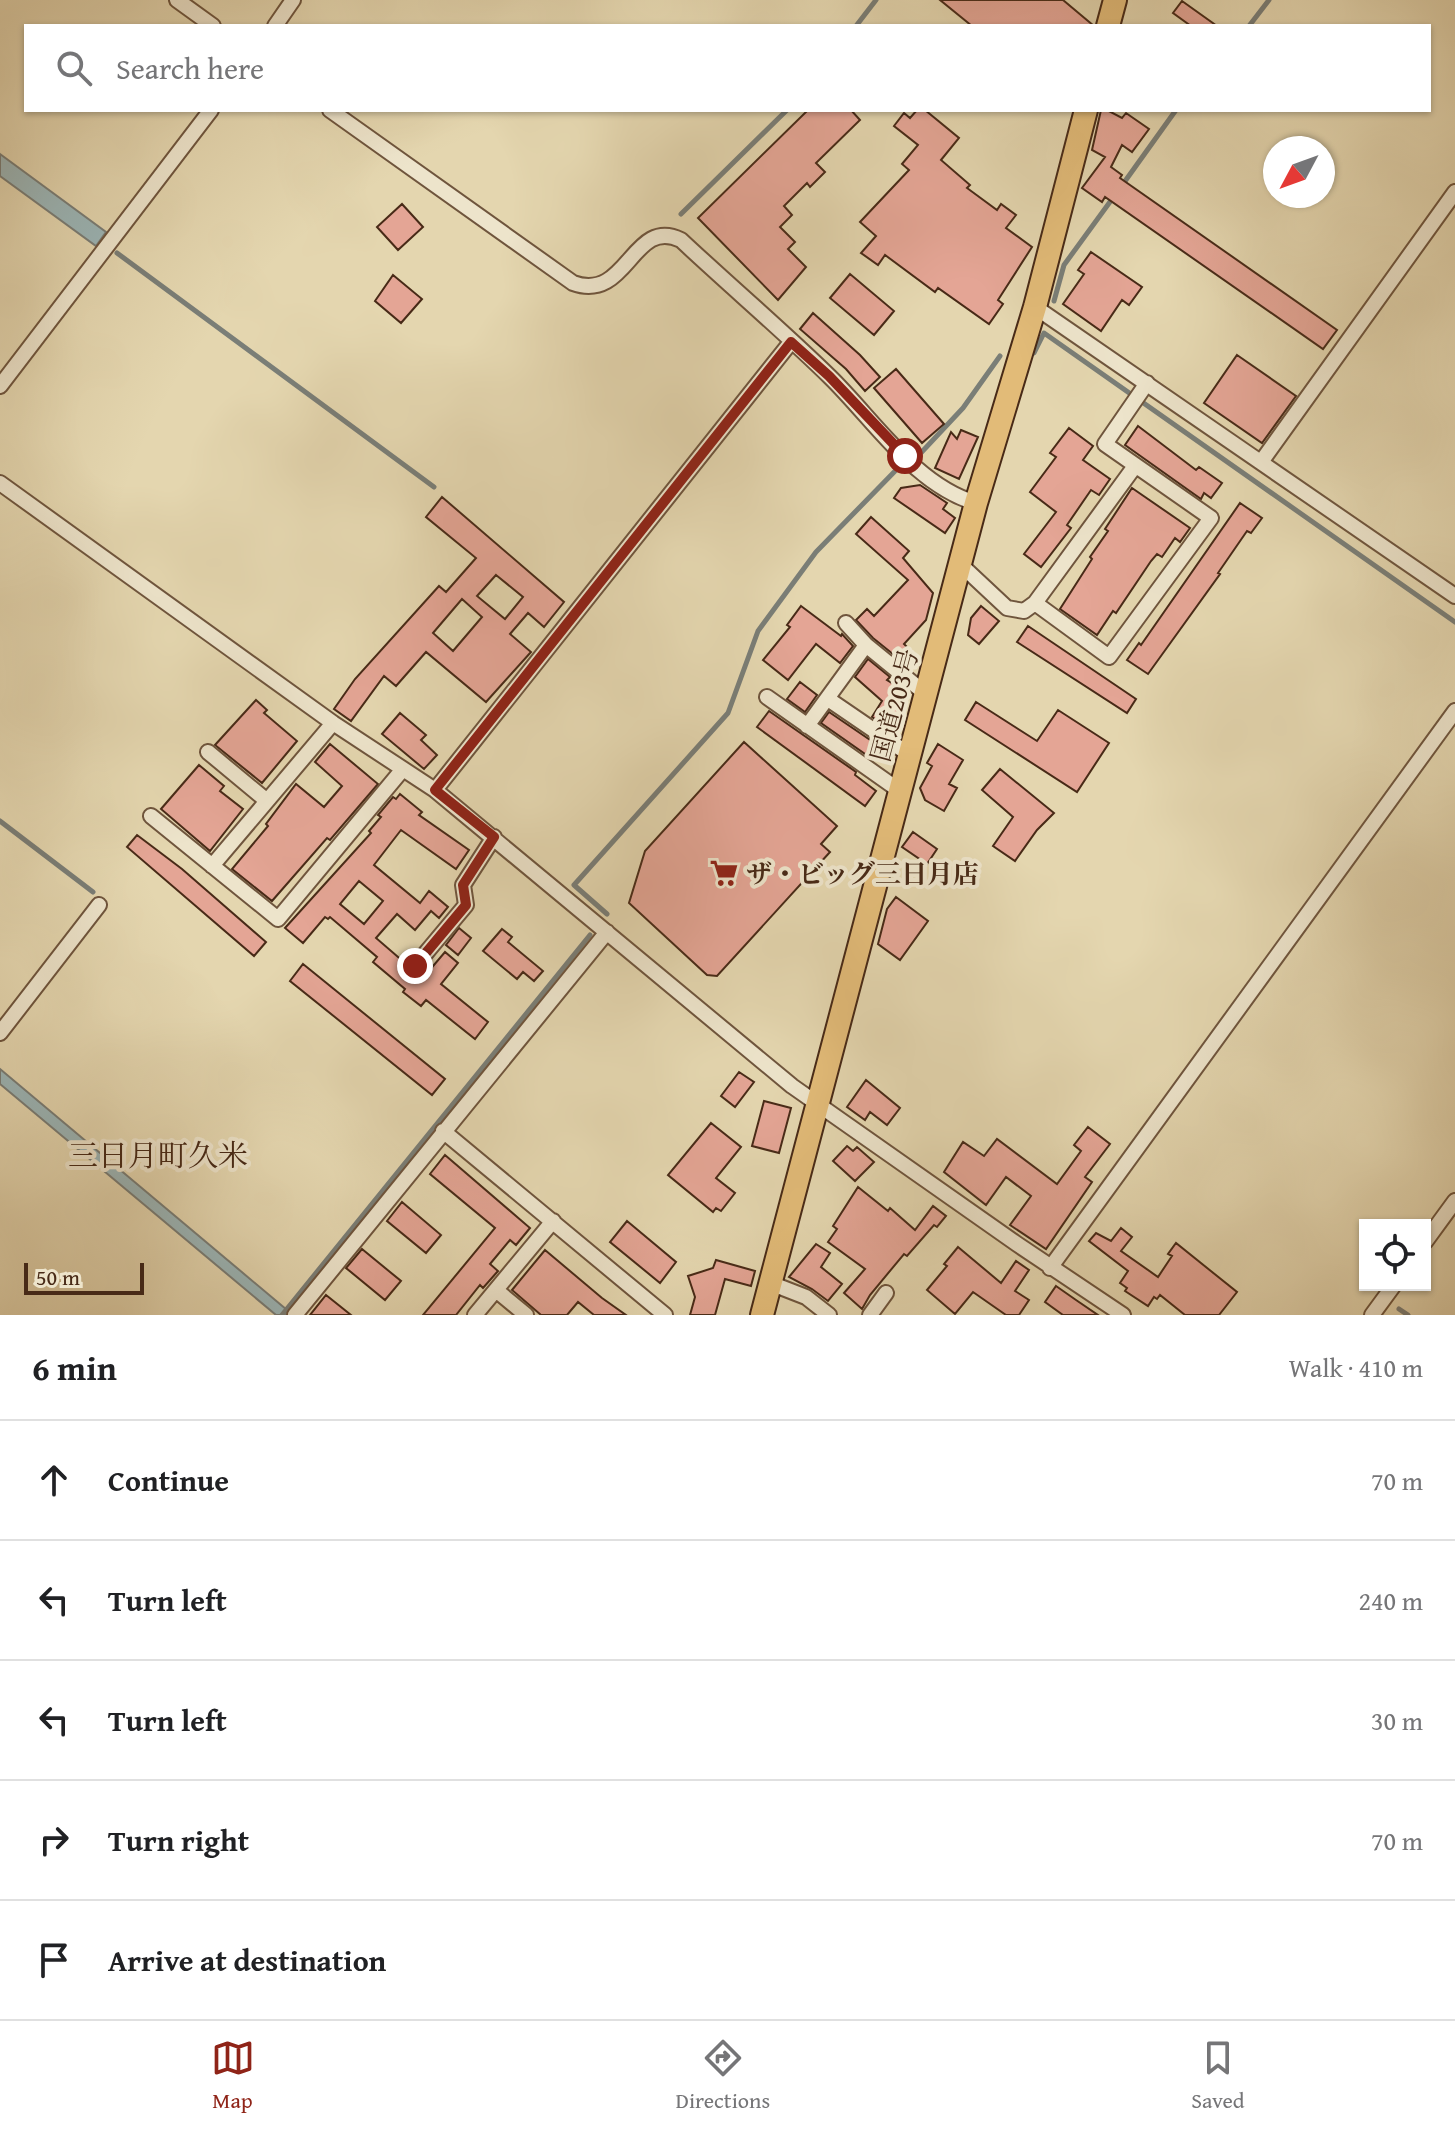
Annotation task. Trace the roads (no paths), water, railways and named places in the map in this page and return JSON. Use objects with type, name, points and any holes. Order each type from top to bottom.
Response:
[{"type":"highway","points":[[1109,24],[1115,0]]},
{"type":"highway","name":"国道203号","points":[[762,1315],[976,503],[1035,307],[1085,112]]},
{"type":"street","points":[[177,0],[210,24]]},
{"type":"street","points":[[276,24],[293,0]]},
{"type":"street","points":[[0,386],[209,112]]},
{"type":"street","points":[[333,112],[573,283],[585,288],[599,286],[612,278],[646,243],[659,235],[672,235],[681,240],[829,376],[909,460],[957,497],[976,503]]},
{"type":"street","points":[[1261,462],[1455,192]]},
{"type":"street","points":[[1035,307],[1455,596]]},
{"type":"street","points":[[435,790],[791,342]]},
{"type":"street","points":[[1035,603],[1109,657],[1211,518],[1105,444],[1147,383]]},
{"type":"street","points":[[960,564],[1007,608],[1024,611],[1035,603],[1135,466]]},
{"type":"street","points":[[0,483],[333,723],[435,790],[792,1086],[1050,1268],[1123,1315]]},
{"type":"street","points":[[846,623],[866,645],[926,694]]},
{"type":"street","points":[[807,726],[866,645]]},
{"type":"street","points":[[767,697],[900,791]]},
{"type":"street","points":[[828,699],[910,755]]},
{"type":"street","points":[[1050,1268],[1455,711]]},
{"type":"street","points":[[212,866],[333,723]]},
{"type":"street","points":[[208,752],[267,801]]},
{"type":"street","points":[[151,816],[278,919],[403,769]]},
{"type":"street","points":[[415,966],[466,905],[463,885],[494,837]]},
{"type":"street","points":[[0,1033],[99,905]]},
{"type":"street","points":[[298,1312],[607,932]]},
{"type":"street","points":[[443,1131],[665,1315]]},
{"type":"street","points":[[1431,1234],[1455,1201]]},
{"type":"street","points":[[475,1315],[553,1221]]},
{"type":"street","points":[[770,1283],[806,1297],[829,1315]]},
{"type":"street","points":[[496,1290],[526,1315]]},
{"type":"street","points":[[1372,1315],[1390,1291]]},
{"type":"street","points":[[870,1315],[886,1293]]},
{"type":"water","points":[[0,154],[106,232],[96,246],[0,176]]},
{"type":"water","points":[[0,1069],[293,1315],[276,1315],[0,1084]]},
{"type":"waterway","points":[[858,24],[876,0]]},
{"type":"waterway","points":[[1251,24],[1269,0]]},
{"type":"waterway","points":[[681,214],[785,112]]},
{"type":"waterway","points":[[1123,184],[1175,112]]},
{"type":"waterway","points":[[1054,301],[1064,265],[1115,195]]},
{"type":"waterway","points":[[117,253],[434,487]]},
{"type":"waterway","points":[[1034,353],[1044,333],[1455,622]]},
{"type":"waterway","points":[[607,914],[574,885],[728,713],[758,631],[816,552],[900,466],[918,456],[963,408],[1000,356]]},
{"type":"waterway","points":[[0,821],[93,892]]},
{"type":"waterway","points":[[282,1315],[590,935]]},
{"type":"waterway","points":[[1399,1309],[1408,1315]]},
{"type":"place","name":"ザ・ビッグ三日月店","points":[[724,873]]},
{"type":"district","name":"三日月町久米","points":[[158,1155]]}]
